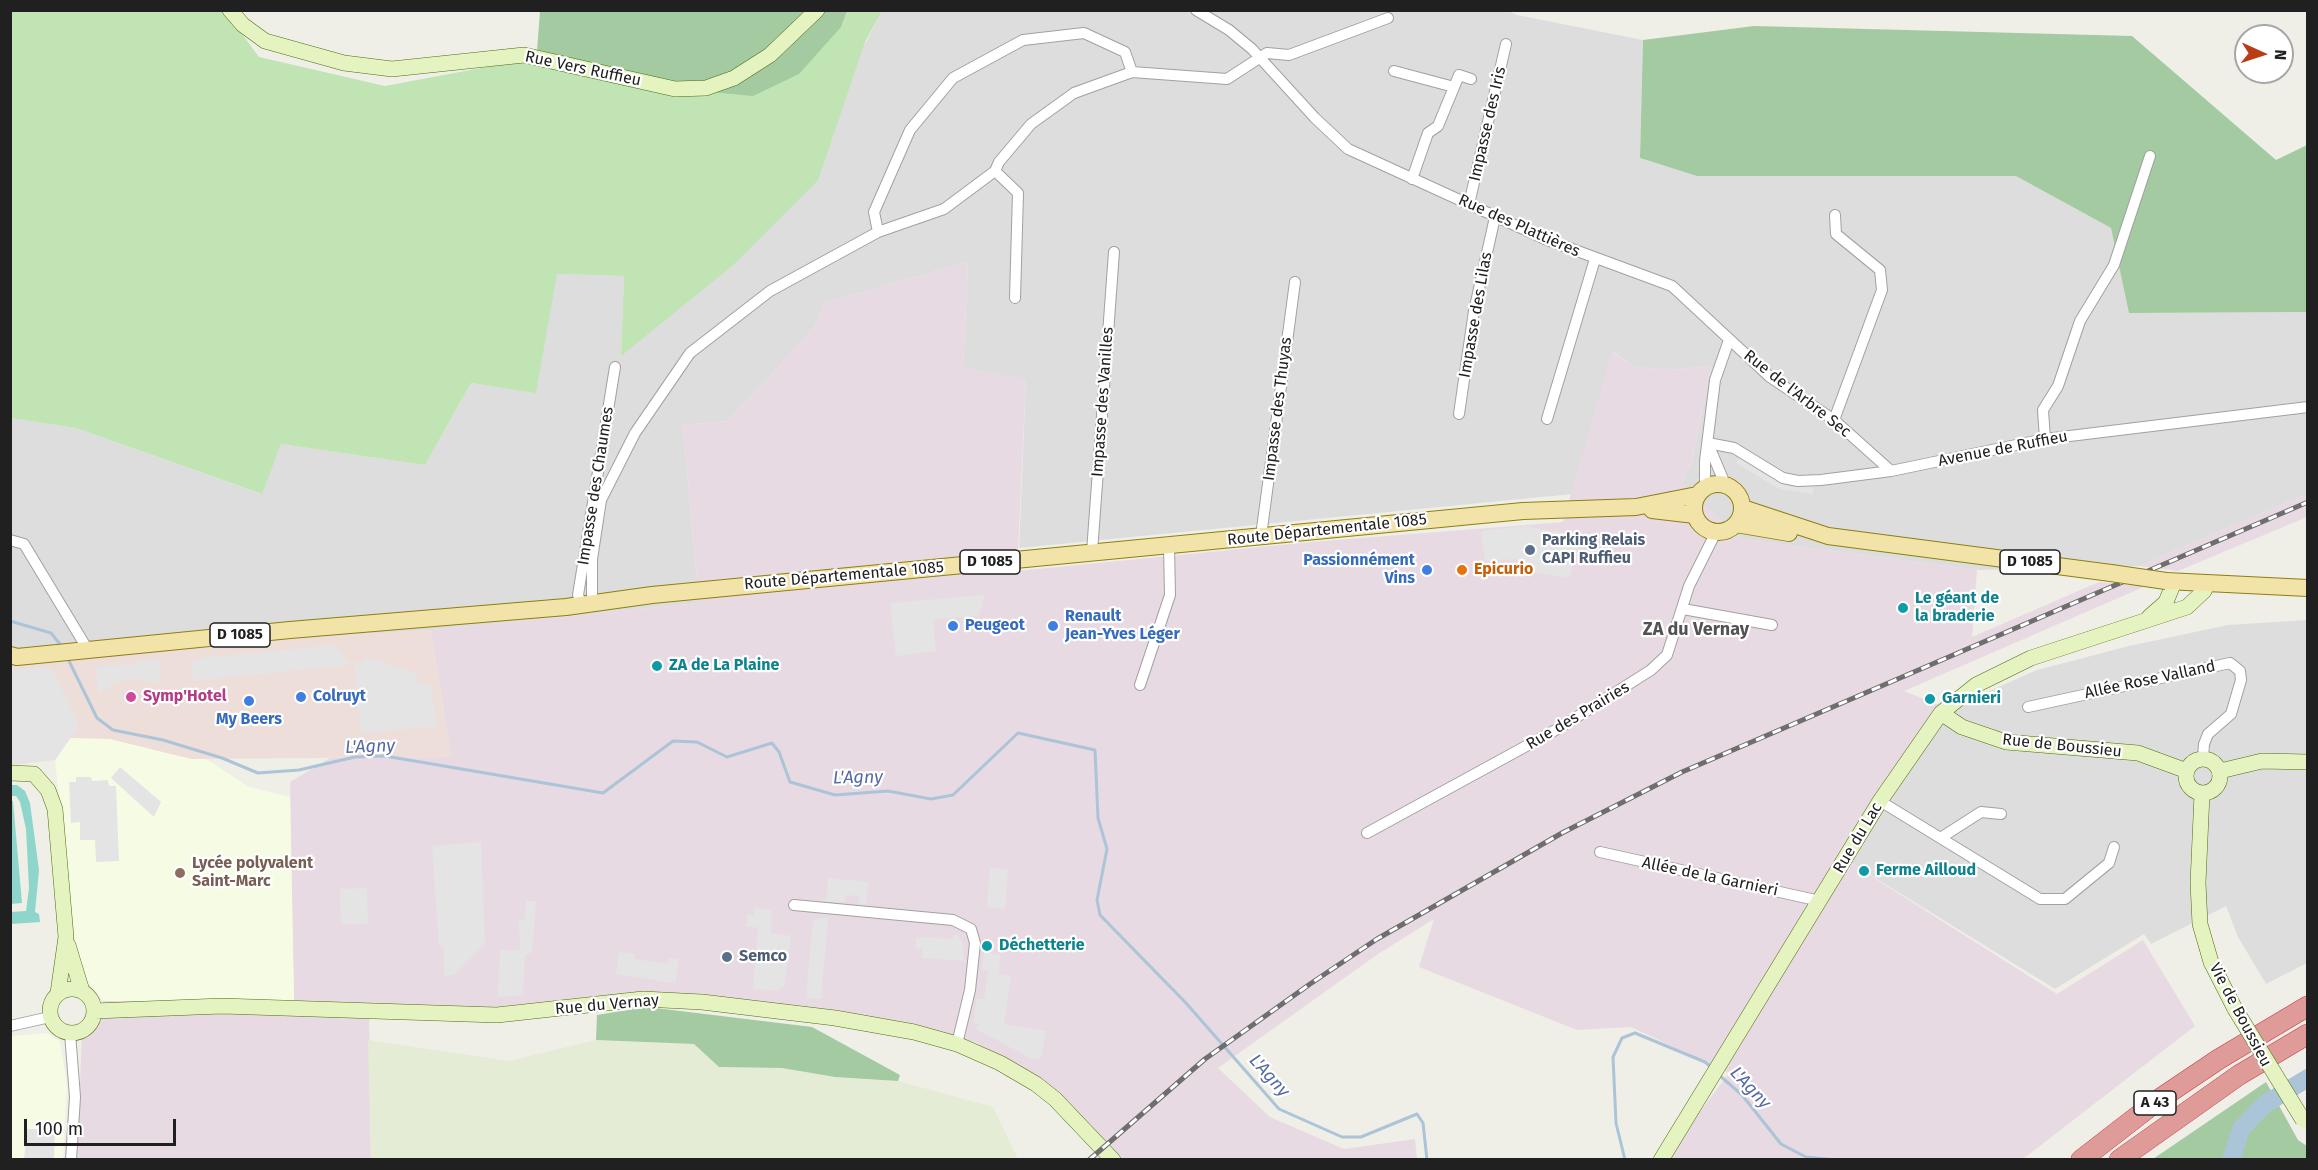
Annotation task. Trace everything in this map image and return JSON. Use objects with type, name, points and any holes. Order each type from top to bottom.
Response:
[{"type":"highway","name":"A 43","points":[[2081,1160],[2161,1098],[2219,1059],[2307,1006]]},
{"type":"highway","name":"A 43","points":[[2119,1160],[2238,1075],[2307,1034]]},
{"type":"main road","points":[[1715,484],[1725,484],[1734,489],[1743,508],[1736,524],[1723,532],[1716,532],[1699,524],[1694,505],[1701,491],[1715,484]]},
{"type":"main road","name":"D 1085","points":[[1636,507],[1701,491]]},
{"type":"main road","name":"Route Départementale 1085","points":[[83,650],[587,604],[659,594],[1523,511],[1636,507]]},
{"type":"main road","name":"D 1085","points":[[1636,507],[1695,515]]},
{"type":"main road","name":"D 1085","points":[[1743,508],[1828,536]]},
{"type":"main road","name":"D 1085","points":[[1736,524],[2170,581],[2207,585],[2307,588]]},
{"type":"main road","name":"D 1085","points":[[13,657],[83,650]]},
{"type":"street","name":"Rue Vers Ruffieu","points":[[230,10],[243,25],[265,42],[345,63],[392,69],[524,55],[675,90],[706,88],[734,78],[770,55],[818,10]]},
{"type":"street","name":"Rue des Plattières","points":[[1196,10],[1229,30],[1260,57],[1315,118],[1348,149],[1495,217],[1595,259],[1672,286],[1729,340]]},
{"type":"street","points":[[587,604],[602,500],[635,433],[690,353],[770,291],[878,232],[944,209],[995,171],[999,162],[1031,124],[1074,93],[1132,72],[1227,79],[1267,53],[1289,55],[1388,18]]},
{"type":"street","points":[[878,232],[874,213],[910,130],[953,78],[1023,40],[1084,33],[1125,52],[1132,72]]},
{"type":"street","name":"Impasse des Iris","points":[[1469,204],[1506,44]]},
{"type":"street","points":[[1394,71],[1454,87]]},
{"type":"street","points":[[1412,179],[1428,134],[1438,126],[1459,75],[1471,79]]},
{"type":"street","points":[[2045,439],[2043,410],[2058,386],[2080,321],[2114,265],[2150,156]]},
{"type":"street","points":[[995,171],[1018,193],[1015,298]]},
{"type":"street","points":[[1834,420],[1882,290],[1880,270],[1836,234],[1835,215]]},
{"type":"street","name":"Impasse des Lilas","points":[[1459,414],[1474,311],[1495,217]]},
{"type":"street","name":"Impasse des Vanilles","points":[[1092,552],[1114,252]]},
{"type":"street","points":[[1547,419],[1595,259]]},
{"type":"street","name":"Impasse des Thuyas","points":[[1261,536],[1295,282]]},
{"type":"street","points":[[1701,491],[1715,380],[1729,340]]},
{"type":"street","name":"Rue de l'Arbre Sec","points":[[1729,340],[1770,377],[1834,420],[1891,471]]},
{"type":"street","name":"Impasse des Chaumes","points":[[587,604],[578,595],[615,367]]},
{"type":"street","name":"Avenue de Ruffieu","points":[[1708,443],[1734,448],[1783,478],[1798,481],[1891,471],[2045,439],[2307,407]]},
{"type":"street","points":[[1708,443],[1725,484]]},
{"type":"street","name":"Rue des Prairies","points":[[1367,833],[1561,727],[1642,678],[1666,655],[1689,586],[1716,532]]},
{"type":"street","points":[[10,540],[24,544],[83,650]]},
{"type":"street","points":[[1140,685],[1170,595],[1169,546]]},
{"type":"street","name":"Rue du Lac","points":[[2147,619],[2166,602],[2170,581]]},
{"type":"street","name":"Rue du Lac","points":[[1661,1160],[1709,1077],[1880,801],[1941,713],[1977,685],[2014,666],[2187,607],[2204,591],[2207,585]]},
{"type":"street","points":[[1683,609],[1772,625]]},
{"type":"street","name":"Allée Rose Valland","points":[[2028,707],[2230,663],[2240,672],[2241,680],[2231,714],[2208,734],[2204,744],[2203,759]]},
{"type":"street","name":"Rue de Boussieu","points":[[1941,713],[1962,727],[2006,742],[2138,753],[2187,771]]},
{"type":"street","points":[[2203,759],[2212,761],[2220,771],[2221,777],[2215,789],[2202,794],[2196,792],[2188,783],[2187,771],[2194,762],[2203,759]]},
{"type":"street","points":[[2220,771],[2262,761],[2307,762]]},
{"type":"street","points":[[10,773],[34,774],[48,790],[55,809],[66,937],[82,991],[92,1003],[94,1011],[87,1027],[70,1033],[58,1028],[50,1017],[52,1000],[58,993],[66,937]]},
{"type":"street","name":"Vie de Boussieu","points":[[2202,794],[2198,884],[2200,924],[2211,962],[2235,1009],[2305,1123]]},
{"type":"street","points":[[1880,801],[2040,899],[2065,899],[2109,863],[2114,847]]},
{"type":"street","points":[[1942,837],[1981,812],[2001,814]]},
{"type":"street","name":"Allée de la Garnieri","points":[[1600,852],[1820,901]]},
{"type":"street","points":[[794,905],[953,920],[971,929],[975,943],[970,990],[957,1044]]},
{"type":"street","points":[[58,993],[74,989],[82,991]]},
{"type":"street","name":"Rue du Vernay","points":[[94,1011],[222,1006],[497,1016],[643,999],[702,1002],[835,1018],[890,1027],[957,1044],[1000,1063],[1036,1084],[1071,1114],[1113,1160]]},
{"type":"street","points":[[10,1026],[50,1017]]},
{"type":"street","points":[[70,1033],[75,1097],[71,1160]]},
{"type":"shaded area","points":[[882,11],[1508,11],[1517,15],[1643,40],[1640,158],[1697,176],[2016,176],[2111,228],[2130,313],[2307,312],[2307,494],[2139,566],[1977,570],[1740,539],[1681,483],[1692,462],[1711,366],[1669,370],[1635,367],[1613,352],[1573,494],[1019,548],[1026,380],[963,368],[968,262],[824,303],[814,328],[728,421],[683,425],[699,603],[431,630],[291,638],[11,664],[11,418],[76,428],[261,494],[281,444],[425,465],[471,383],[536,392],[556,274],[624,276],[621,355],[866,42]]},
{"type":"shaded area","name":"ZA de La Plaine","points":[[968,262],[963,368],[1026,379],[1017,571],[1311,542],[1563,522],[1612,352],[1635,367],[1669,370],[1711,366],[1692,462],[1681,483],[1740,539],[1977,570],[1972,637],[2099,582],[2146,586],[1904,691],[1937,704],[1838,855],[2057,994],[2143,940],[2195,1026],[2023,1159],[1665,1159],[1729,1073],[1631,1027],[1577,1030],[1419,967],[1434,919],[1378,954],[1218,1068],[1270,1117],[1344,1149],[1415,1139],[1417,1159],[1111,1159],[1050,1087],[975,1042],[891,1021],[695,994],[496,1012],[369,1009],[371,1159],[77,1160],[82,1033],[104,1001],[294,1001],[290,782],[330,758],[451,757],[431,630],[699,603],[683,425],[728,421],[814,328],[824,303]]},
{"type":"shaded area","points":[[1740,457],[1813,485],[1813,494],[1779,489],[1736,463]]},
{"type":"shaded area","points":[[2307,494],[2307,517],[2178,571],[2139,566]]},
{"type":"shaded area","name":"Parking Relais CAPI Ruffieu","points":[[1524,526],[1570,534],[1580,540],[1569,578],[1522,570],[1517,559],[1485,561],[1481,531]]},
{"type":"shaded area","points":[[984,595],[979,615],[933,620],[936,651],[896,656],[890,603]]},
{"type":"shaded area","points":[[2307,620],[2307,963],[2266,984],[2238,937],[2226,906],[2151,944],[2144,934],[2055,989],[1838,855],[1937,704],[1971,699],[2037,670],[2129,646],[2228,625]]},
{"type":"shaded area","points":[[431,630],[451,757],[191,759],[70,738],[55,760],[11,765],[11,664],[291,638]]},
{"type":"shaded area","points":[[335,645],[350,665],[193,681],[191,662],[201,658]]},
{"type":"shaded area","points":[[365,657],[418,674],[416,681],[430,685],[438,726],[361,733],[354,661],[362,664]]},
{"type":"shaded area","points":[[160,660],[159,684],[140,679],[120,681],[99,694],[95,667],[127,664],[135,666],[140,661]]},
{"type":"shaded area","points":[[48,667],[53,671],[79,726],[55,760],[11,763],[11,670]]},
{"type":"shaded area","name":"Lycée polyvalent Saint-Marc","points":[[70,738],[110,739],[191,759],[206,759],[249,787],[290,797],[294,1001],[104,1001],[86,980],[76,950],[55,760]]},
{"type":"shaded area","points":[[120,767],[161,802],[154,817],[111,778]]},
{"type":"shaded area","points":[[76,777],[91,777],[92,781],[108,780],[109,786],[116,786],[119,861],[96,862],[95,840],[80,840],[80,822],[71,823],[69,782],[76,782]]},
{"type":"shaded area","points":[[11,785],[17,785],[25,791],[30,803],[39,870],[35,912],[39,914],[40,922],[11,924],[11,912],[26,911],[29,888],[26,829],[20,802],[16,796],[11,796]]},
{"type":"shaded area","points":[[10,801],[13,801],[22,903],[11,904]]},
{"type":"shaded area","points":[[481,842],[485,944],[454,975],[444,976],[444,949],[439,945],[432,846]]},
{"type":"shaded area","points":[[990,868],[1008,869],[1005,909],[987,907]]},
{"type":"shaded area","points":[[828,878],[868,882],[866,905],[859,904],[859,896],[846,895],[845,902],[826,901]]},
{"type":"shaded area","points":[[367,888],[368,924],[341,924],[340,889]]},
{"type":"shaded area","points":[[526,901],[536,901],[532,952],[525,955],[523,995],[498,997],[500,950],[520,950],[519,920],[525,919]]},
{"type":"shaded area","points":[[755,908],[771,910],[771,933],[791,936],[784,986],[778,991],[753,989],[758,928],[746,926],[747,915],[754,915]]},
{"type":"shaded area","points":[[828,918],[821,999],[806,998],[813,921]]},
{"type":"shaded area","points":[[955,934],[962,940],[964,961],[922,958],[922,949],[915,948],[916,937],[951,939]]},
{"type":"shaded area","points":[[619,952],[635,954],[634,959],[668,964],[669,958],[679,959],[675,983],[616,974]]},
{"type":"shaded area","points":[[984,952],[1001,955],[998,974],[1011,976],[1004,1024],[1046,1031],[1041,1058],[1034,1060],[976,1029],[979,1024],[973,1022],[977,999],[984,999],[988,971],[981,970]]},
{"type":"shaded area","points":[[47,1033],[60,1042],[67,1085],[63,1159],[11,1160],[11,1036]]},
{"type":"shaded area","points":[[368,1040],[509,1061],[596,1040],[694,1044],[719,1067],[782,1068],[835,1077],[898,1081],[993,1107],[1018,1159],[371,1159]]},
{"type":"shaded area","points":[[27,1129],[55,1130],[54,1159],[24,1159]]},
{"type":"green space","points":[[11,11],[225,11],[259,57],[385,86],[524,60],[841,27],[847,11],[882,11],[865,42],[818,180],[732,266],[621,356],[624,276],[557,274],[536,393],[471,383],[425,465],[281,444],[262,494],[76,428],[11,418]]},
{"type":"green space","points":[[540,11],[847,11],[841,27],[799,74],[753,96],[689,90],[537,51]]},
{"type":"green space","points":[[1754,26],[2132,36],[2276,160],[2307,145],[2307,312],[2129,313],[2111,228],[2016,176],[1697,176],[1640,158],[1643,40]]},
{"type":"green space","points":[[647,1007],[812,1027],[900,1075],[898,1081],[835,1077],[782,1068],[719,1067],[694,1044],[596,1040],[597,1015]]},
{"type":"green space","points":[[2266,1082],[2298,1140],[2307,1146],[2307,1159],[2153,1159]]},
{"type":"waterway","name":"L'Agny","points":[[10,621],[51,633],[63,648]]},
{"type":"waterway","name":"L'Agny","points":[[68,659],[97,718],[113,730],[163,740],[222,758],[258,773],[299,770],[355,757],[385,756],[603,793],[673,741],[697,742],[727,757],[772,743],[779,752],[790,782],[835,795],[888,791],[931,799],[953,795],[1018,733],[1095,750],[1098,818],[1107,849],[1097,900],[1100,915],[1186,1003],[1279,1109],[1342,1137],[1361,1137],[1417,1114],[1423,1123],[1427,1160]]},
{"type":"waterway","name":"L'Agny","points":[[1625,1160],[1616,1123],[1613,1057],[1622,1038],[1635,1033],[1705,1062],[1712,1068]]},
{"type":"waterway","name":"L'Agny","points":[[1719,1075],[1742,1095],[1781,1144],[1806,1157],[1836,1160]]},
{"type":"waterway","points":[[2231,1160],[2241,1129],[2265,1104],[2308,1078]]},
{"type":"railway","points":[[1089,1160],[1205,1059],[1310,984],[1377,939],[1562,833],[1682,772],[2308,502]]},
{"type":"place","name":"Parking Relais CAPI Ruffieu","points":[[1530,550]]},
{"type":"place","name":"Passionnément Vins","points":[[1427,570]]},
{"type":"place","name":"Epicurio","points":[[1462,570]]},
{"type":"place","name":"Le géant de la braderie","points":[[1903,608]]},
{"type":"place","name":"Peugeot","points":[[953,626]]},
{"type":"place","name":"Renault Jean-Yves Léger","points":[[1053,626]]},
{"type":"place","name":"ZA de La Plaine","points":[[657,666]]},
{"type":"place","name":"Symp'Hotel","points":[[131,697]]},
{"type":"place","name":"Colruyt","points":[[301,697]]},
{"type":"place","name":"Garnieri","points":[[1930,699]]},
{"type":"place","name":"My Beers","points":[[249,701]]},
{"type":"place","name":"Ferme Ailloud","points":[[1864,871]]},
{"type":"place","name":"Lycée polyvalent Saint-Marc","points":[[180,873]]},
{"type":"place","name":"Déchetterie","points":[[987,946]]},
{"type":"place","name":"Semco","points":[[727,957]]},
{"type":"district","name":"ZA du Vernay","points":[[1696,630]]}]
